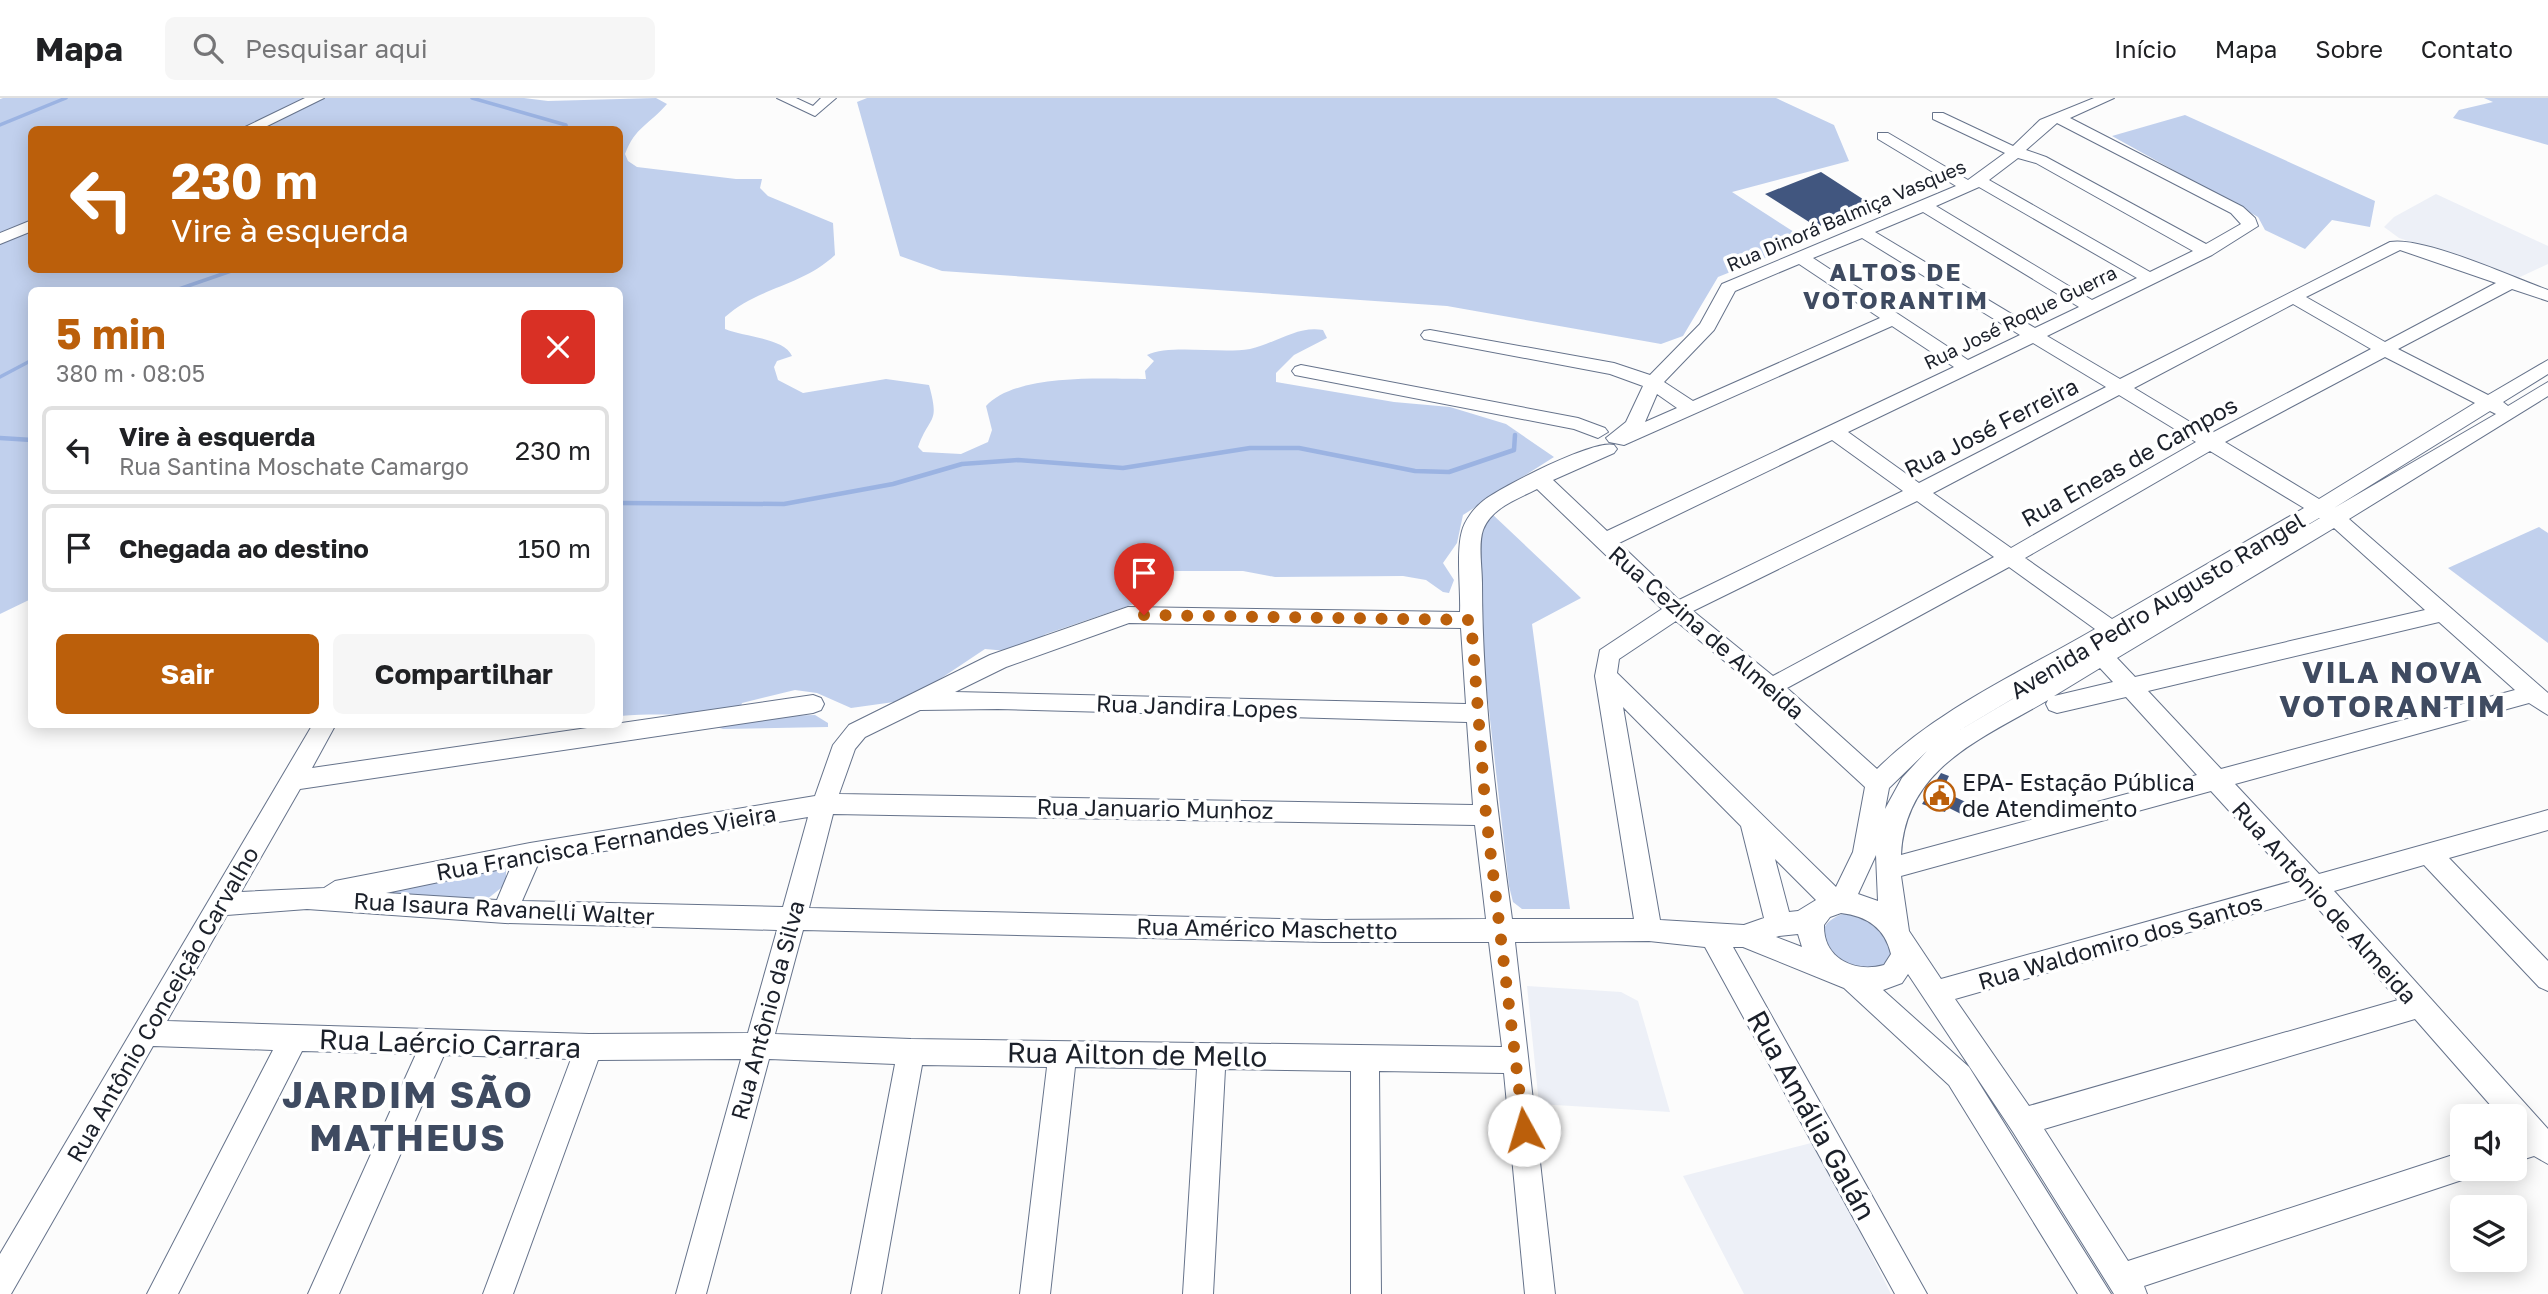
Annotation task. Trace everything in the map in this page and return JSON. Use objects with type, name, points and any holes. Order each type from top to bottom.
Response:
[{"type":"street","points":[[255,126],[317,98]]},
{"type":"street","points":[[784,98],[815,112],[829,98]]},
{"type":"street","name":"Rua Dinorá Balmiça Vasques","points":[[1604,439],[1633,426],[1653,383],[1708,326],[1728,288],[1973,184],[2017,151],[2033,132],[2056,117],[2107,98]]},
{"type":"street","points":[[1938,116],[1994,145],[2041,160],[2206,251]]},
{"type":"street","name":"Rua José Roque Guerra","points":[[1604,541],[1968,368],[2147,277],[2206,251],[2250,226],[2249,221],[2237,211],[2056,117]]},
{"type":"street","points":[[1883,136],[2147,277]]},
{"type":"street","points":[[1924,206],[2090,306]]},
{"type":"street","points":[[0,239],[28,227]]},
{"type":"street","points":[[1861,231],[2327,513],[2541,699]]},
{"type":"street","name":"Rua José Ferreira","points":[[1606,676],[1608,656],[1677,610],[2123,388],[2390,247],[2400,245],[2419,249],[2513,281],[2548,296]]},
{"type":"street","points":[[1800,257],[1968,368]]},
{"type":"street","name":"Rua Eneas de Campos","points":[[1771,687],[2011,557],[2210,442],[2513,281]]},
{"type":"street","points":[[2295,298],[2386,350],[2510,414]]},
{"type":"street","points":[[1540,1294],[1517,1060],[1486,815],[1471,620],[1472,532],[1476,522],[1492,504],[1572,462],[1604,439],[1690,408],[1892,319]]},
{"type":"street","points":[[1430,334],[1614,369],[1653,383],[1690,408]]},
{"type":"street","name":"Avenida Pedro Augusto Rangel","points":[[2127,1286],[1899,937],[1888,896],[1888,869],[1890,837],[1901,799],[1919,773],[1945,750],[2327,513],[2489,402],[2548,366]]},
{"type":"street","points":[[1301,371],[1563,422],[1604,439]]},
{"type":"street","name":"Avenida Pedro Augusto Rangel","points":[[1878,784],[1909,752],[1942,729],[2111,630],[2510,414],[2548,388]]},
{"type":"street","points":[[1834,432],[2111,630]]},
{"type":"street","name":"Rua Cezina de Almeida","points":[[1538,478],[1677,610],[1771,687],[1878,784]]},
{"type":"street","points":[[2057,704],[2444,613]]},
{"type":"street","points":[[914,702],[998,662],[1128,615],[1471,620]]},
{"type":"street","name":"Rua Antônio de Almeida","points":[[2101,655],[2314,886],[2534,1146]]},
{"type":"street","points":[[998,662],[998,700]]},
{"type":"street","points":[[1606,676],[1753,824],[1830,907],[1866,906],[1878,912],[1899,937],[1904,955],[1893,975],[1869,983],[1846,977]]},
{"type":"street","points":[[1606,676],[1649,930]]},
{"type":"street","points":[[1888,869],[2215,780],[2541,699]]},
{"type":"street","name":"Rua Jandira Lopes","points":[[914,702],[998,700],[1479,713]]},
{"type":"street","name":"Rua Antônio da Silva","points":[[691,1294],[791,918],[824,804],[845,745],[857,731],[914,702]]},
{"type":"street","points":[[293,780],[813,704]]},
{"type":"street","name":"Rua Antônio Conceição Carvalho","points":[[0,1283],[323,728]]},
{"type":"street","points":[[1878,784],[1865,852],[1830,907],[1810,926],[1812,946],[1825,964],[1846,977],[1959,1076],[2096,1294]]},
{"type":"street","name":"Rua Januario Munhoz","points":[[824,804],[1486,815]]},
{"type":"street","name":"Rua Francisca Fernandes Vieira","points":[[306,898],[530,853],[824,804]]},
{"type":"street","points":[[1753,824],[1779,925]]},
{"type":"street","name":"Rua Waldomiro dos Santos","points":[[1934,993],[2546,824]]},
{"type":"street","points":[[505,912],[530,853]]},
{"type":"street","points":[[2430,855],[2548,979]]},
{"type":"street","name":"Rua Isaura Ravanelli Walter","points":[[218,905],[306,898],[505,912],[791,918]]},
{"type":"street","name":"Rua Américo Maschetto","points":[[791,918],[1324,931],[1649,930],[1744,936],[1779,925],[1802,922],[1830,907]]},
{"type":"street","name":"Rua Amália Galán","points":[[1713,936],[1912,1294]]},
{"type":"street","name":"Rua Américo Maschetto","points":[[1744,936],[1846,977]]},
{"type":"street","points":[[2022,1122],[2418,1006]]},
{"type":"street","name":"Rua Laércio Carrara","points":[[143,1033],[435,1044],[757,1046]]},
{"type":"street","points":[[162,1294],[295,1038]]},
{"type":"street","points":[[323,1294],[435,1044]]},
{"type":"street","name":"Rua Ailton de Mello","points":[[757,1046],[911,1052],[1517,1060]]},
{"type":"street","points":[[498,1294],[589,1047]]},
{"type":"street","points":[[866,1294],[911,1052]]},
{"type":"street","points":[[1035,1294],[1063,1053]]},
{"type":"street","points":[[1198,1294],[1212,1055]]},
{"type":"street","points":[[1365,1056],[1366,1294]]},
{"type":"street","points":[[2127,1286],[2450,1170]]},
{"type":"shaded area","points":[[3,98],[524,98],[548,101],[656,98],[667,104],[633,138],[625,154],[628,161],[637,167],[736,179],[762,179],[760,188],[768,196],[833,223],[835,255],[809,274],[738,307],[725,317],[725,329],[781,345],[788,350],[792,356],[777,361],[774,367],[778,380],[803,393],[886,379],[929,385],[934,413],[918,447],[923,452],[961,454],[988,442],[992,430],[986,406],[1000,395],[1018,388],[1062,380],[1146,379],[1145,371],[1154,361],[1147,355],[1157,352],[1250,349],[1295,332],[1314,329],[1323,330],[1327,338],[1294,355],[1276,373],[1276,382],[1394,402],[1450,407],[1506,424],[1554,457],[1463,515],[1457,543],[1443,563],[1454,580],[1449,593],[1426,580],[1403,576],[1275,577],[1243,571],[1157,571],[1148,576],[1142,597],[1134,604],[1046,634],[1018,652],[985,649],[925,689],[894,702],[851,708],[817,693],[795,690],[742,703],[739,711],[744,717],[815,715],[828,723],[828,727],[723,729],[710,725],[698,713],[623,716],[623,287],[28,287],[28,600],[0,614],[0,99]]},
{"type":"shaded area","points":[[867,98],[1776,98],[1834,125],[1849,161],[1732,192],[1808,241],[1718,277],[1683,336],[1661,344],[1447,306],[942,271],[900,256],[857,102]]},
{"type":"shaded area","points":[[2484,98],[2548,98],[2548,145],[2453,118],[2459,110],[2493,102]]},
{"type":"shaded area","points":[[2185,115],[2375,201],[2370,227],[2332,220],[2305,249],[2265,230],[2258,217],[2112,136]]},
{"type":"shaded area","points":[[2436,194],[2548,246],[2548,264],[2518,278],[2399,238],[2384,227],[2394,217]]},
{"type":"shaded area","points":[[1491,513],[1581,598],[1532,624],[1570,909],[1522,909],[1513,902],[1509,886],[1481,640],[1480,525]]},
{"type":"shaded area","points":[[2539,527],[2548,533],[2548,643],[2448,568]]},
{"type":"shaded area","points":[[506,868],[506,884],[486,900],[350,892]]},
{"type":"shaded area","points":[[1853,912],[1876,921],[1895,950],[1888,966],[1858,972],[1830,953],[1822,938],[1826,925],[1837,916]]},
{"type":"shaded area","points":[[1527,986],[1621,992],[1638,1001],[1670,1112],[1539,1104]]},
{"type":"shaded area","points":[[1815,1142],[1891,1294],[1744,1294],[1683,1176]]},
{"type":"building","points":[[1821,172],[1872,205],[1817,227],[1765,194]]},
{"type":"building","name":"EPA- Estação Pública de Atendimento","points":[[1941,773],[1949,776],[1942,791],[1970,804],[1965,816],[1947,807],[1945,812],[1922,804]]},
{"type":"waterway","points":[[0,125],[66,98]]},
{"type":"waterway","points":[[472,98],[566,126]]},
{"type":"waterway","points":[[185,287],[225,273]]},
{"type":"waterway","points":[[0,377],[28,362]]},
{"type":"waterway","points":[[623,503],[784,504],[893,484],[962,464],[1018,460],[1123,468],[1250,448],[1299,448],[1415,471],[1449,472],[1514,450],[1515,435]]},
{"type":"waterway","points":[[0,438],[28,440]]},
{"type":"place","name":"EPA- Estação Pública de Atendimento","points":[[1939,795]]},
{"type":"district","name":"ALTOS DE VOTORANTIM","points":[[1896,285]]},
{"type":"district","name":"VILA NOVA VOTORANTIM","points":[[2393,689]]},
{"type":"district","name":"JARDIM SÃO MATHEUS","points":[[408,1116]]},
{"type":"route","points":[[1144,615],[1471,620],[1486,815],[1524,1130]]}]
